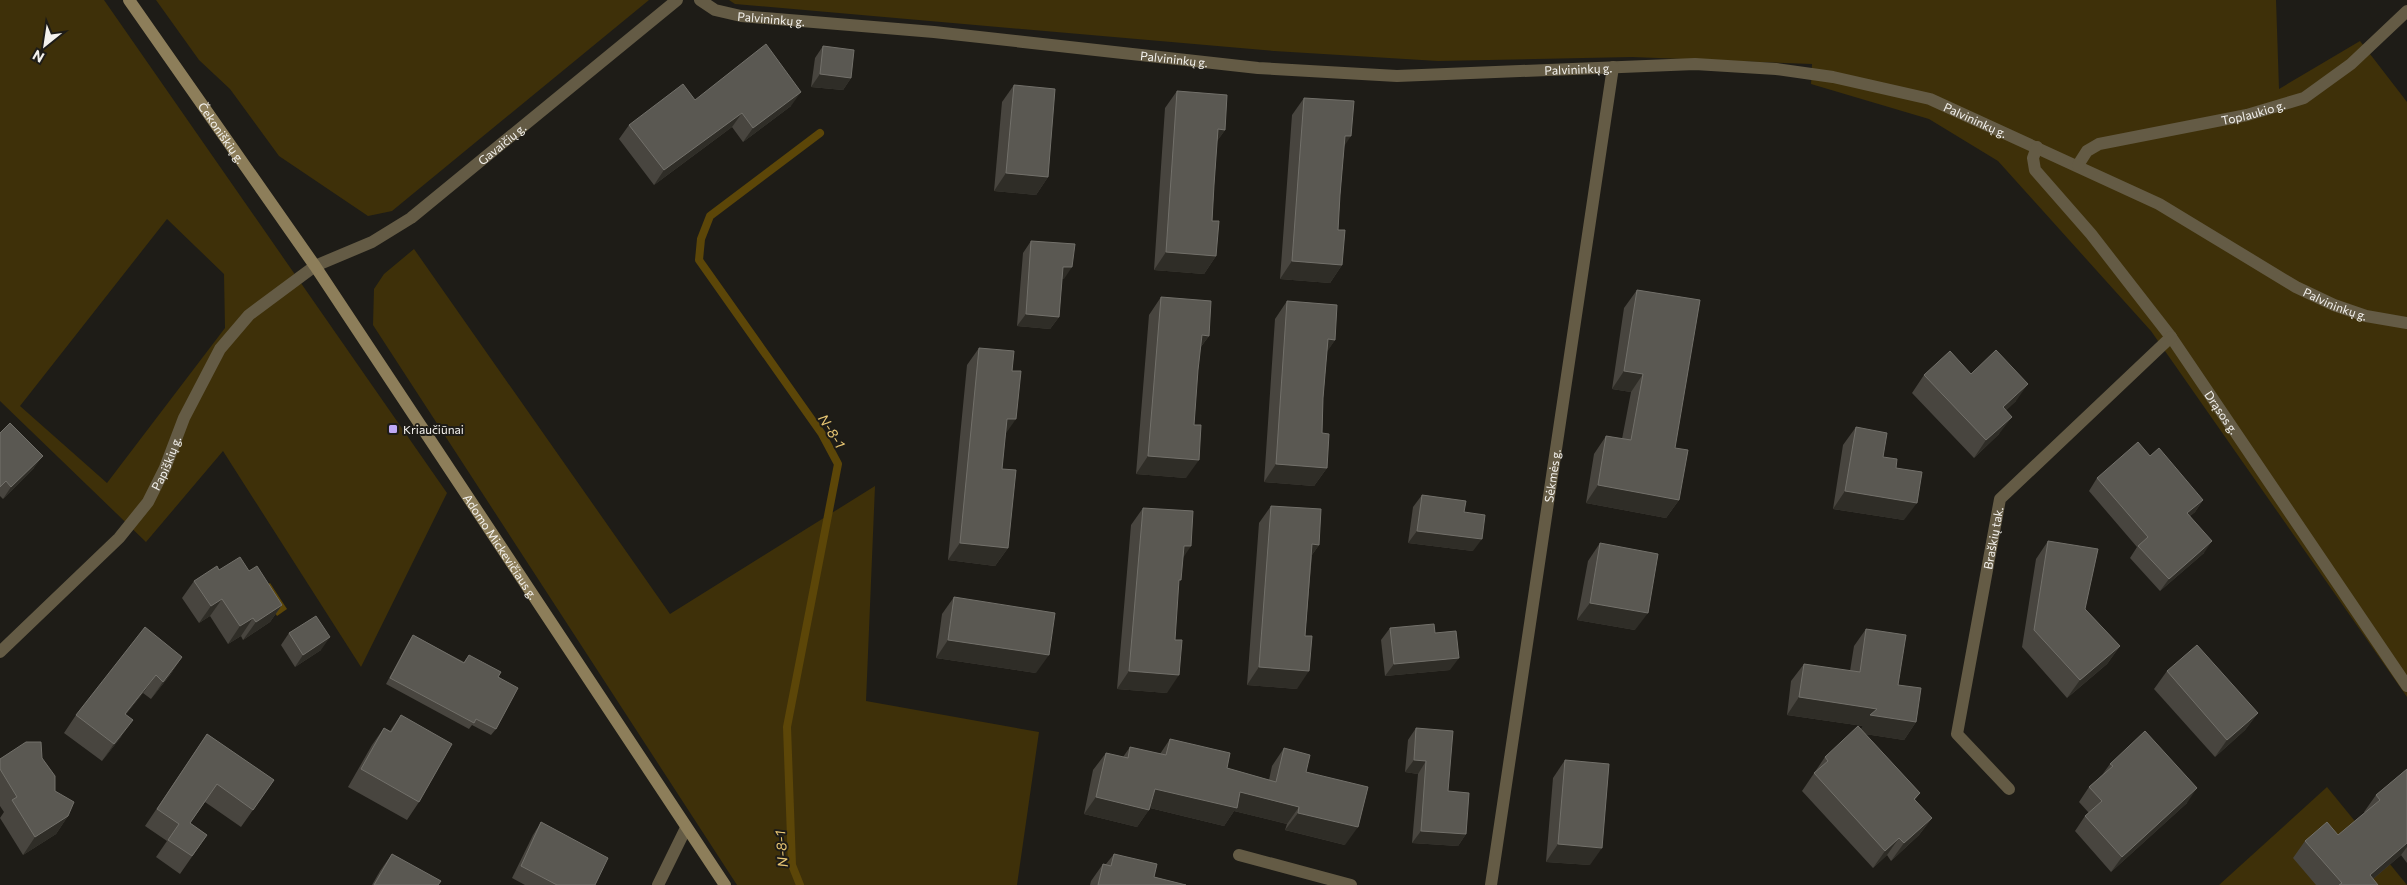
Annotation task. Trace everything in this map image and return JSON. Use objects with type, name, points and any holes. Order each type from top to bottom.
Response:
[{"type":"main road","name":"Čekoniškių g.","points":[[129,0],[315,266]]},
{"type":"main road","name":"Adomo Mickevičiaus g.","points":[[315,266],[724,885]]},
{"type":"street","name":"Gavaičių g.","points":[[315,266],[372,242],[411,218],[678,0]]},
{"type":"street","name":"Palvininkų g.","points":[[700,0],[715,10],[741,16],[934,32],[1258,68],[1397,76],[1695,64],[1776,69],[1833,77],[1930,99],[2078,165],[2159,204],[2296,287],[2334,305],[2366,316],[2407,323]]},
{"type":"street","name":"Toplaukio g.","points":[[2078,165],[2087,150],[2099,144],[2247,115],[2304,98],[2351,64],[2407,11]]},
{"type":"street","name":"Sėkmės g.","points":[[1491,885],[1613,67]]},
{"type":"street","name":"Drąsos g.","points":[[2037,147],[2033,158],[2035,170],[2091,234],[2172,336],[2407,686]]},
{"type":"street","name":"Papiškių g.","points":[[0,652],[119,538],[148,502],[165,468],[184,418],[220,349],[249,315],[315,266]]},
{"type":"street","name":"Braškių tak.","points":[[2008,790],[1957,734],[2000,499],[2172,336]]},
{"type":"street","points":[[658,885],[686,828]]},
{"type":"street","points":[[1239,855],[1351,885]]},
{"type":"shaded area","points":[[0,0],[104,0],[447,493],[361,667],[223,451],[146,542],[0,401]],"holes":[[[167,219],[224,274],[225,328],[107,483],[20,406]]]},
{"type":"shaded area","points":[[156,0],[649,0],[392,211],[368,216],[279,156],[230,89],[199,60]]},
{"type":"shaded area","points":[[729,0],[2276,0],[2279,89],[2360,41],[2407,102],[2407,697],[2151,331],[1998,161],[1929,119],[1811,84],[1812,64],[1632,57],[1438,61],[1274,51],[735,4]]},
{"type":"shaded area","points":[[414,249],[670,614],[875,486],[866,701],[1039,732],[1017,885],[737,885],[373,325],[374,289],[384,274]]},
{"type":"shaded area","points":[[270,583],[287,609],[277,616],[260,590]]},
{"type":"shaded area","points":[[2327,787],[2407,885],[2219,885]]},
{"type":"building","points":[[766,44],[801,92],[753,128],[742,113],[664,170],[629,125],[683,84],[695,100]]},
{"type":"building","points":[[823,46],[854,50],[851,78],[820,74]]},
{"type":"building","points":[[1014,85],[1055,89],[1048,177],[1006,173]]},
{"type":"building","points":[[1177,91],[1227,95],[1225,130],[1218,129],[1214,185],[1212,221],[1219,221],[1216,256],[1166,252]]},
{"type":"building","points":[[1304,98],[1354,101],[1351,136],[1345,136],[1340,195],[1338,230],[1345,230],[1342,265],[1292,261]]},
{"type":"building","points":[[1031,241],[1075,244],[1072,267],[1063,267],[1059,317],[1026,314]]},
{"type":"building","points":[[1637,290],[1700,300],[1675,448],[1688,450],[1679,500],[1598,485],[1606,436],[1631,440],[1643,374],[1624,371]]},
{"type":"building","points":[[1161,297],[1211,301],[1209,336],[1202,335],[1198,370],[1194,425],[1201,425],[1199,460],[1148,456]]},
{"type":"building","points":[[1287,301],[1337,305],[1335,340],[1328,339],[1323,398],[1322,433],[1329,434],[1327,468],[1276,464]]},
{"type":"building","points":[[979,348],[1014,351],[1012,371],[1021,371],[1016,419],[1007,419],[1002,469],[1016,470],[1008,548],[960,543]]},
{"type":"building","points":[[1996,350],[2028,384],[2003,407],[2012,417],[1986,440],[1924,375],[1950,351],[1971,374]]},
{"type":"building","points":[[10,423],[43,456],[11,487],[6,481],[0,487],[0,433]]},
{"type":"building","points":[[1856,427],[1887,433],[1883,457],[1897,459],[1896,468],[1922,472],[1917,503],[1845,491]]},
{"type":"building","points":[[2138,442],[2150,456],[2159,448],[2203,500],[2187,513],[2212,541],[2169,579],[2138,546],[2148,537],[2097,478]]},
{"type":"building","points":[[1422,495],[1466,501],[1464,512],[1485,515],[1482,539],[1417,531]]},
{"type":"building","points":[[1271,506],[1321,509],[1319,545],[1312,544],[1305,636],[1312,636],[1309,671],[1259,667]]},
{"type":"building","points":[[1143,508],[1193,511],[1191,546],[1184,546],[1181,580],[1179,580],[1175,640],[1182,640],[1179,675],[1129,671]]},
{"type":"building","points":[[2048,541],[2098,549],[2085,609],[2120,646],[2080,680],[2034,630]]},
{"type":"building","points":[[1600,543],[1658,554],[1648,613],[1590,603]]},
{"type":"building","points":[[240,557],[249,571],[257,566],[282,605],[256,622],[253,618],[240,626],[222,599],[211,606],[194,581],[217,566],[219,570]]},
{"type":"building","points":[[954,597],[1055,613],[1049,655],[948,640]]},
{"type":"building","points":[[316,616],[330,637],[303,655],[289,633]]},
{"type":"building","points":[[1434,624],[1435,633],[1456,631],[1459,658],[1394,664],[1390,628]]},
{"type":"building","points":[[145,627],[182,657],[163,682],[156,675],[125,714],[133,720],[114,744],[76,715]]},
{"type":"building","points":[[1866,629],[1906,635],[1898,685],[1921,688],[1916,722],[1870,715],[1877,709],[1799,697],[1804,664],[1860,672]]},
{"type":"building","points":[[413,635],[464,663],[469,655],[501,672],[498,677],[518,688],[496,729],[476,719],[474,723],[390,678]]},
{"type":"building","points":[[2197,645],[2258,713],[2227,740],[2167,671]]},
{"type":"building","points":[[401,715],[452,744],[419,802],[361,769],[384,728],[391,732]]},
{"type":"building","points":[[1858,726],[1920,793],[1914,799],[1932,818],[1904,843],[1899,838],[1885,851],[1814,773],[1828,761],[1825,757]]},
{"type":"building","points":[[1416,728],[1453,731],[1448,791],[1469,793],[1466,834],[1421,831],[1426,761],[1414,760]]},
{"type":"building","points":[[2145,731],[2197,788],[2122,857],[2085,816],[2102,801],[2089,787],[2113,766],[2110,764]]},
{"type":"building","points":[[207,734],[274,780],[253,810],[217,784],[190,823],[207,835],[192,856],[168,840],[179,824],[157,809]]},
{"type":"building","points":[[1170,739],[1230,753],[1227,768],[1276,782],[1284,748],[1310,755],[1306,772],[1368,787],[1358,827],[1298,813],[1299,807],[1240,792],[1237,808],[1155,789],[1149,810],[1096,797],[1106,753],[1128,758],[1130,747],[1166,755]]},
{"type":"building","points":[[26,742],[41,742],[42,758],[55,776],[55,791],[74,802],[68,816],[35,837],[12,800],[17,797],[0,769],[0,759]]},
{"type":"building","points":[[1565,760],[1609,764],[1602,848],[1558,844]]},
{"type":"building","points":[[2407,769],[2407,843],[2370,875],[2378,885],[2339,885],[2342,883],[2305,841],[2327,822],[2338,835],[2380,800],[2376,795]]},
{"type":"building","points":[[541,822],[608,858],[595,885],[557,885],[521,866]]},
{"type":"building","points":[[392,854],[441,881],[438,885],[374,885]]},
{"type":"building","points":[[1114,854],[1157,864],[1154,877],[1186,885],[1098,885],[1103,864],[1111,866]]},
{"type":"waterway","name":"N-8-1","points":[[800,885],[792,865],[787,727],[838,464],[822,434],[699,260],[701,239],[710,216],[820,133]]},
{"type":"place","name":"Kriaučiūnai","points":[[393,429]]}]
